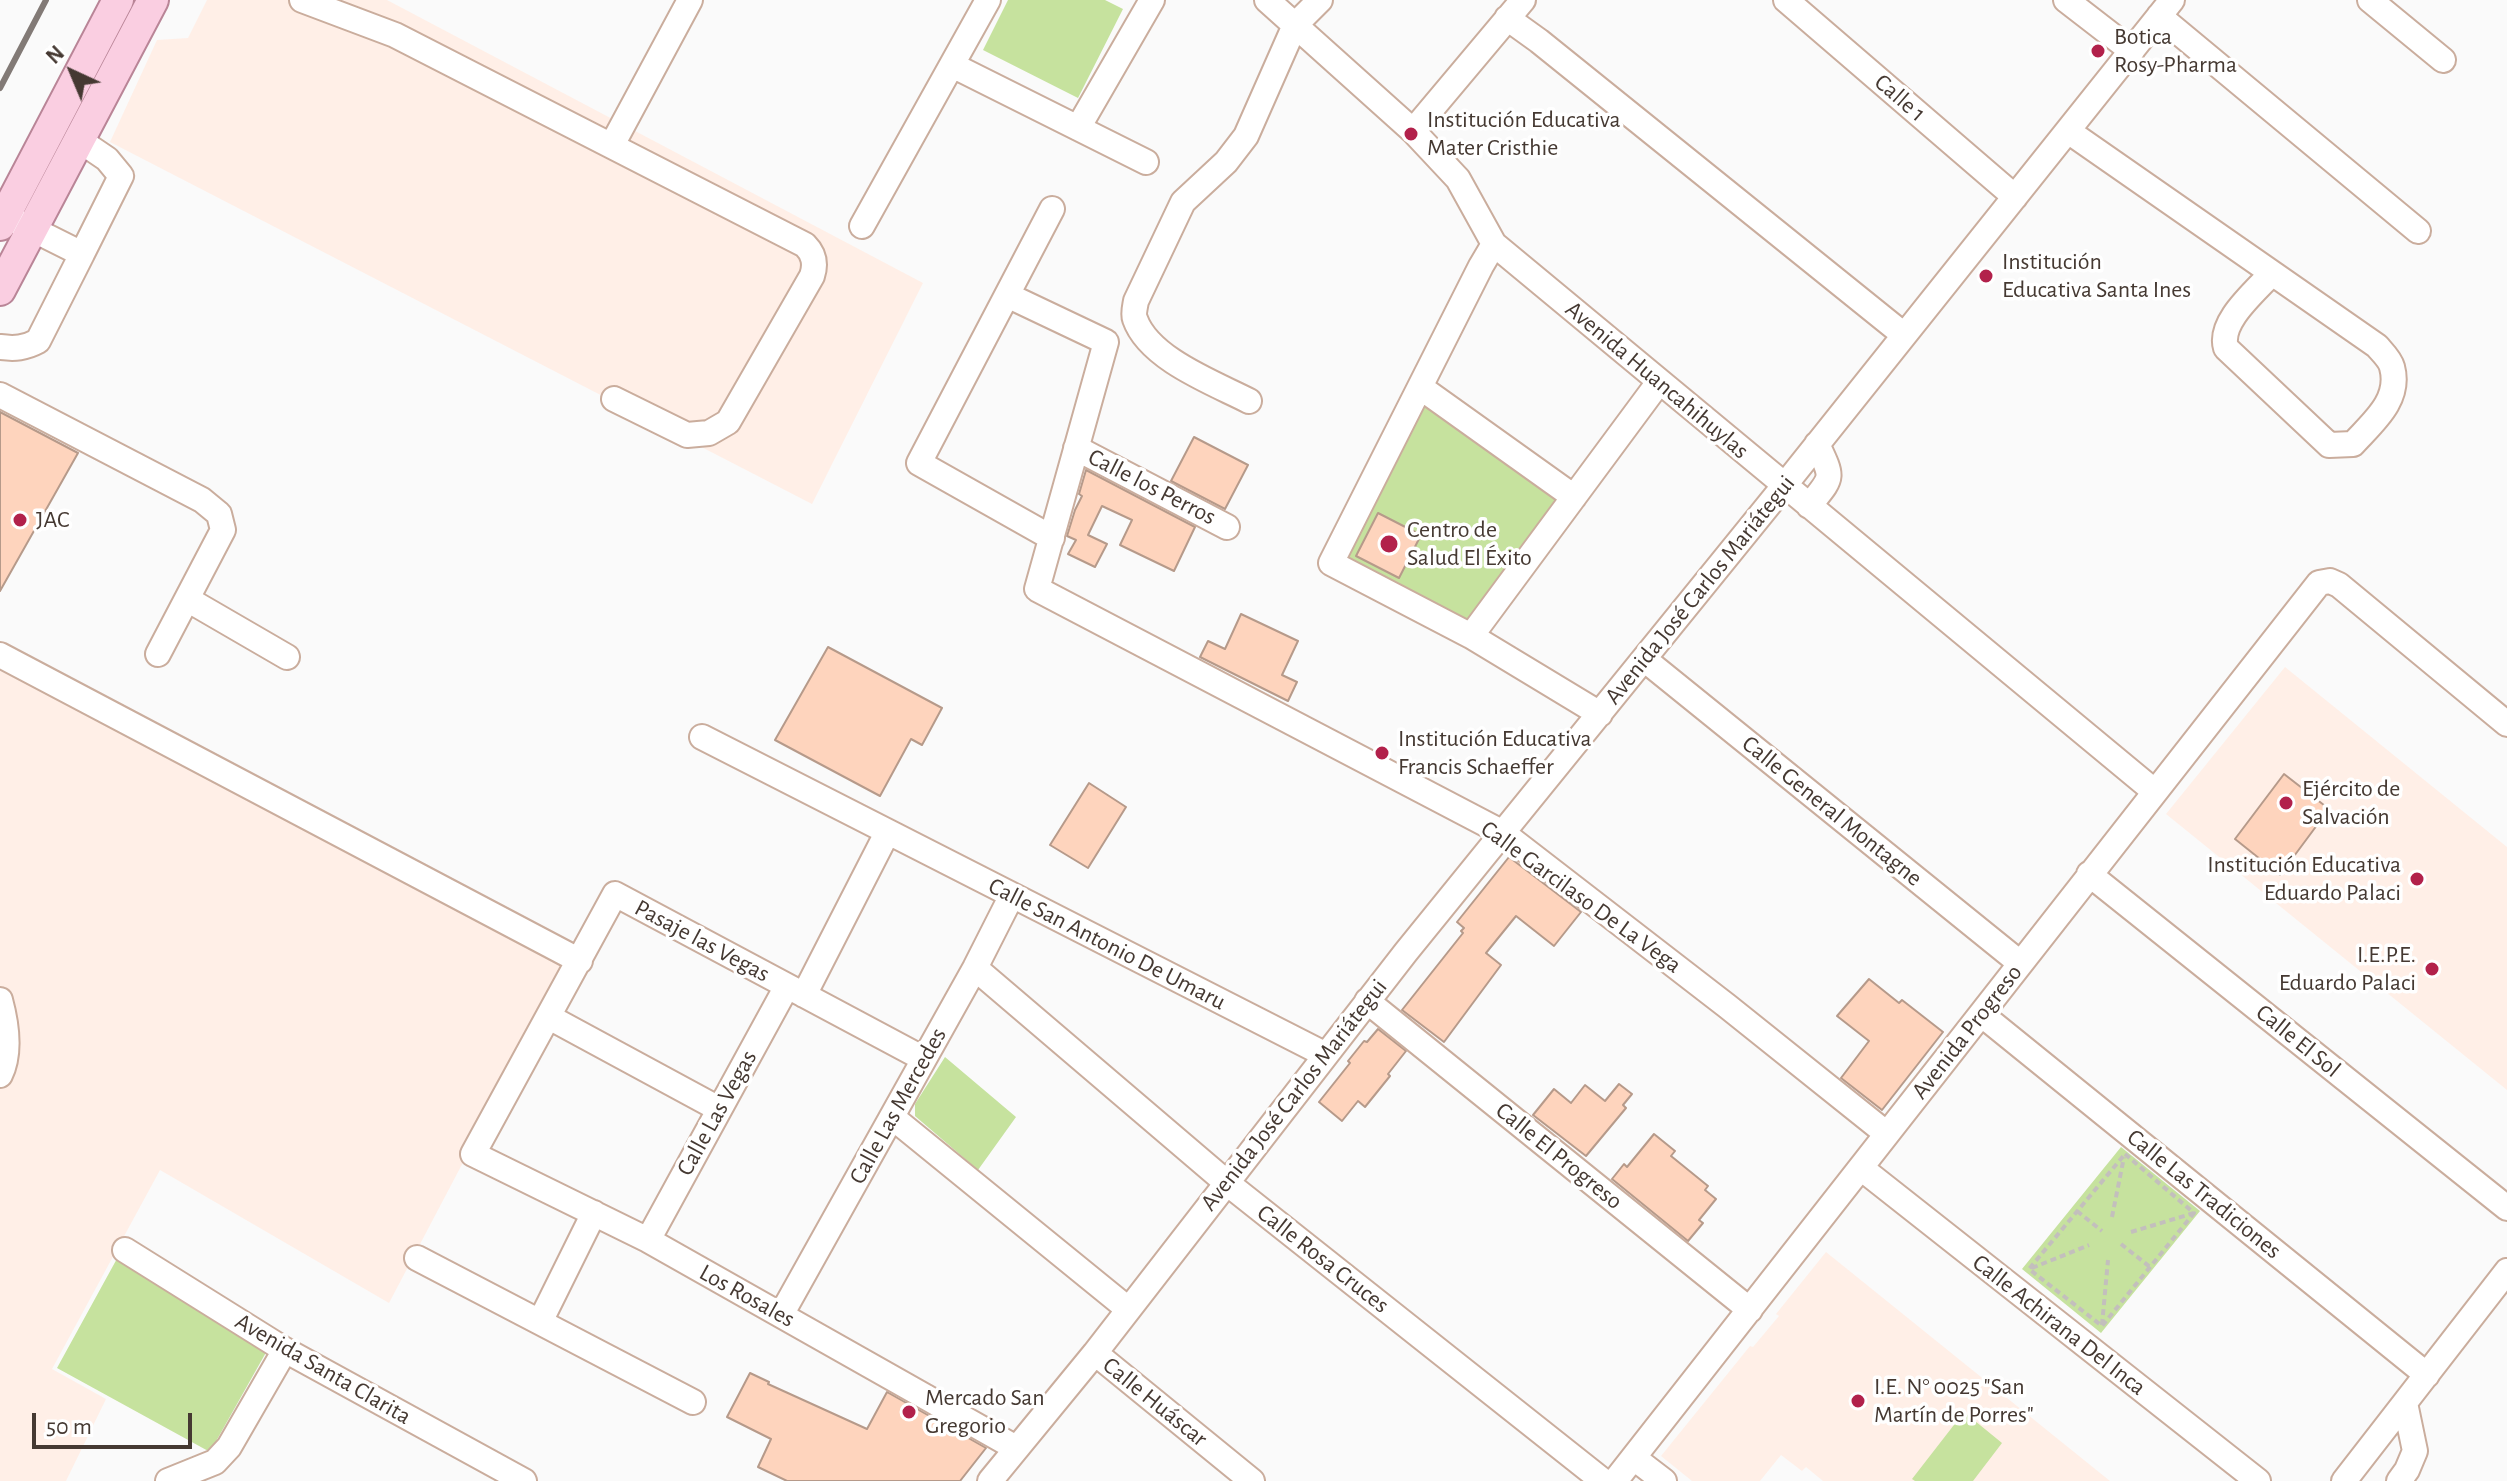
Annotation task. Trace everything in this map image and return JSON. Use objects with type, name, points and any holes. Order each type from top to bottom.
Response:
[{"type":"main road","points":[[3,220],[118,0]]},
{"type":"main road","points":[[0,290],[153,0]]},
{"type":"street","points":[[302,0],[395,35],[805,245],[812,255],[814,269],[809,283],[728,422],[709,433],[687,435],[614,399]]},
{"type":"street","points":[[612,145],[690,0]]},
{"type":"street","points":[[862,226],[988,0]]},
{"type":"street","points":[[1078,128],[1152,0]]},
{"type":"street","name":"Avenida Huancahihuylas","points":[[1267,0],[1413,131],[1458,179],[1494,244],[2154,791]]},
{"type":"street","points":[[1249,401],[1172,362],[1146,338],[1134,318],[1136,301],[1183,202],[1226,162],[1246,136],[1295,25],[1320,0]]},
{"type":"street","name":"Calle 1","points":[[1786,0],[2015,197]]},
{"type":"street","points":[[2066,0],[2132,51]]},
{"type":"street","points":[[2370,0],[2443,60]]},
{"type":"street","points":[[2165,8],[2418,231]]},
{"type":"street","name":"Avenida José Carlos Mariátegui","points":[[990,1481],[1095,1353],[1367,1001],[1784,486],[2165,8]]},
{"type":"street","points":[[1413,131],[1515,9],[1551,50],[1904,335]]},
{"type":"street","points":[[952,65],[1146,162]]},
{"type":"street","points":[[2068,131],[2377,346],[2392,364],[2390,403],[2353,444],[2329,445],[2226,348],[2223,338],[2227,325],[2272,273]]},
{"type":"street","points":[[0,347],[14,349],[38,341],[121,176],[107,159],[79,140]]},
{"type":"street","points":[[1007,295],[1106,342],[1052,538],[919,463],[1052,209]]},
{"type":"street","points":[[3,220],[32,229],[82,254]]},
{"type":"street","points":[[1494,244],[1331,563],[1471,636],[1600,714]]},
{"type":"street","points":[[1471,636],[1659,382]]},
{"type":"street","points":[[1420,387],[1574,497]]},
{"type":"street","points":[[0,395],[202,500],[219,514],[223,530],[158,654]]},
{"type":"street","points":[[1809,506],[1829,481],[1830,475],[1817,444]]},
{"type":"street","name":"Calle los Perros","points":[[1076,448],[1227,527]]},
{"type":"street","name":"Calle Garcilaso De La Vega","points":[[1052,538],[1037,589],[1503,833],[1887,1134]]},
{"type":"street","name":"Avenida Progreso","points":[[1615,1481],[2319,583],[2330,581],[2339,585],[2507,724]]},
{"type":"street","points":[[187,599],[287,657]]},
{"type":"street","points":[[0,655],[580,961]]},
{"type":"street","name":"Calle General Montagne","points":[[1644,659],[2020,963]]},
{"type":"street","name":"Calle San Antonio De Umaru","points":[[702,737],[1326,1055]]},
{"type":"street","name":"Calle Las Vegas","points":[[648,1240],[719,1109],[795,991],[887,833]]},
{"type":"street","name":"Calle El Sol","points":[[2089,874],[2507,1208]]},
{"type":"street","name":"Pasaje las Vegas","points":[[473,1154],[615,894],[924,1059]]},
{"type":"street","name":"Calle Las Mercedes","points":[[781,1315],[975,968],[1012,895]]},
{"type":"street","name":"Calle Rosa Cruces","points":[[975,968],[1227,1183],[1603,1481]]},
{"type":"street","points":[[0,1000],[6,1035],[0,1075]]},
{"type":"street","name":"Calle El Progreso","points":[[1367,1001],[1750,1310]]},
{"type":"street","name":"Calle Las Tradiciones","points":[[1981,1014],[2200,1204],[2427,1375]]},
{"type":"street","points":[[549,1017],[719,1109]]},
{"type":"street","points":[[892,1117],[1128,1309]]},
{"type":"street","name":"Los Rosales","points":[[473,1154],[648,1240],[1016,1448]]},
{"type":"street","name":"Calle Achirana Del Inca","points":[[1861,1168],[2258,1481]]},
{"type":"street","points":[[540,1322],[594,1213]]},
{"type":"street","name":"Avenida Santa Clarita","points":[[125,1250],[285,1350],[524,1481]]},
{"type":"street","points":[[417,1258],[693,1402]]},
{"type":"street","points":[[2344,1481],[2507,1271]]},
{"type":"street","points":[[168,1481],[215,1462],[229,1447],[285,1350]]},
{"type":"street","name":"Calle Huáscar","points":[[1095,1353],[1252,1481]]},
{"type":"street","points":[[2399,1481],[2415,1451],[2405,1403]]},
{"type":"street","points":[[1634,1458],[1664,1481]]},
{"type":"path","points":[[2130,1146],[2200,1204]]},
{"type":"path","points":[[2013,1288],[2130,1146]]},
{"type":"path","points":[[2112,1217],[2130,1146]]},
{"type":"path","points":[[2131,1232],[2200,1204]]},
{"type":"path","points":[[2087,1347],[2200,1204]]},
{"type":"path","points":[[2077,1211],[2102,1231]]},
{"type":"path","points":[[2121,1244],[2150,1267]]},
{"type":"path","points":[[2029,1269],[2089,1245]]},
{"type":"path","points":[[2102,1326],[2108,1260]]},
{"type":"path","points":[[2029,1269],[2102,1326]]},
{"type":"shaded area","points":[[207,0],[387,0],[923,283],[812,504],[110,142],[157,40],[188,38]]},
{"type":"shaded area","points":[[0,662],[567,965],[389,1303],[160,1170],[52,1369],[106,1399],[66,1481],[0,1481]]},
{"type":"shaded area","name":"I.E.P.E. Eduardo Palaci","points":[[2285,667],[2507,847],[2507,1090],[2166,814]]},
{"type":"shaded area","name":"I.E. N° 0025 \"San Martín de Porres\"","points":[[1826,1252],[2110,1481],[1823,1481],[1806,1467],[1802,1471],[1781,1455],[1760,1481],[1692,1481],[1661,1456],[1750,1346],[1753,1347],[1779,1316],[1776,1314]]},
{"type":"green space","points":[[1008,0],[1105,0],[1123,9],[1078,98],[983,50]]},
{"type":"green space","points":[[1423,403],[1564,500],[1471,626],[1345,559]]},
{"type":"green space","points":[[945,1057],[1016,1117],[978,1170],[915,1116],[915,1104]]},
{"type":"green space","points":[[2121,1147],[2200,1211],[2101,1333],[2022,1269]]},
{"type":"green space","points":[[119,1255],[273,1340],[210,1452],[57,1368]]},
{"type":"green space","points":[[1964,1412],[2002,1443],[1973,1481],[1912,1479]]},
{"type":"building","name":"JAC","points":[[0,412],[78,453],[0,591]]},
{"type":"building","points":[[1194,437],[1248,465],[1225,509],[1171,481]]},
{"type":"building","points":[[1086,470],[1195,527],[1174,571],[1120,545],[1132,520],[1102,506],[1088,535],[1107,544],[1095,567],[1068,554],[1076,540],[1067,536],[1082,496],[1079,494]]},
{"type":"building","name":"Centro de Salud El Éxito","points":[[1378,513],[1421,535],[1399,578],[1356,556]]},
{"type":"building","points":[[1241,614],[1298,641],[1282,675],[1297,682],[1288,701],[1200,657],[1208,641],[1225,649]]},
{"type":"building","points":[[828,647],[942,708],[922,745],[911,739],[880,796],[775,740]]},
{"type":"building","points":[[2284,774],[2329,809],[2280,875],[2235,839]]},
{"type":"building","points":[[1089,783],[1126,807],[1088,868],[1050,845]]},
{"type":"building","points":[[1509,857],[1581,912],[1554,946],[1516,916],[1486,953],[1501,965],[1444,1042],[1402,1010],[1463,933],[1464,928],[1457,922]]},
{"type":"building","points":[[1869,979],[1943,1032],[1882,1110],[1841,1078],[1869,1041],[1837,1016]]},
{"type":"building","points":[[1378,1029],[1406,1051],[1365,1107],[1358,1101],[1342,1121],[1319,1102],[1364,1041],[1367,1042]]},
{"type":"building","points":[[1619,1084],[1632,1094],[1623,1105],[1626,1108],[1586,1156],[1533,1115],[1554,1089],[1571,1103],[1585,1085],[1605,1101]]},
{"type":"building","points":[[1654,1134],[1675,1151],[1671,1156],[1708,1186],[1705,1190],[1716,1199],[1699,1220],[1703,1223],[1688,1241],[1612,1179],[1624,1164],[1627,1167]]},
{"type":"building","points":[[750,1373],[867,1429],[887,1392],[986,1448],[960,1481],[787,1481],[758,1467],[771,1439],[727,1417]]},
{"type":"railway","points":[[0,88],[46,0]]},
{"type":"place","name":"Botica Rosy-Pharma","points":[[2098,51]]},
{"type":"place","name":"Institución Educativa Mater Cristhie","points":[[1411,134]]},
{"type":"place","name":"Institución Educativa Santa Ines","points":[[1986,276]]},
{"type":"place","name":"JAC","points":[[20,520]]},
{"type":"place","name":"Centro de Salud El Éxito","points":[[1389,544]]},
{"type":"place","name":"Institución Educativa Francis Schaeffer","points":[[1382,753]]},
{"type":"place","name":"Ejército de Salvación","points":[[2286,803]]},
{"type":"place","name":"Institución Educativa Eduardo Palaci","points":[[2417,879]]},
{"type":"place","name":"I.E.P.E. Eduardo Palaci","points":[[2432,969]]},
{"type":"place","name":"I.E. N° 0025 \"San Martín de Porres\"","points":[[1858,1401]]},
{"type":"place","name":"Mercado San Gregorio","points":[[909,1412]]}]
